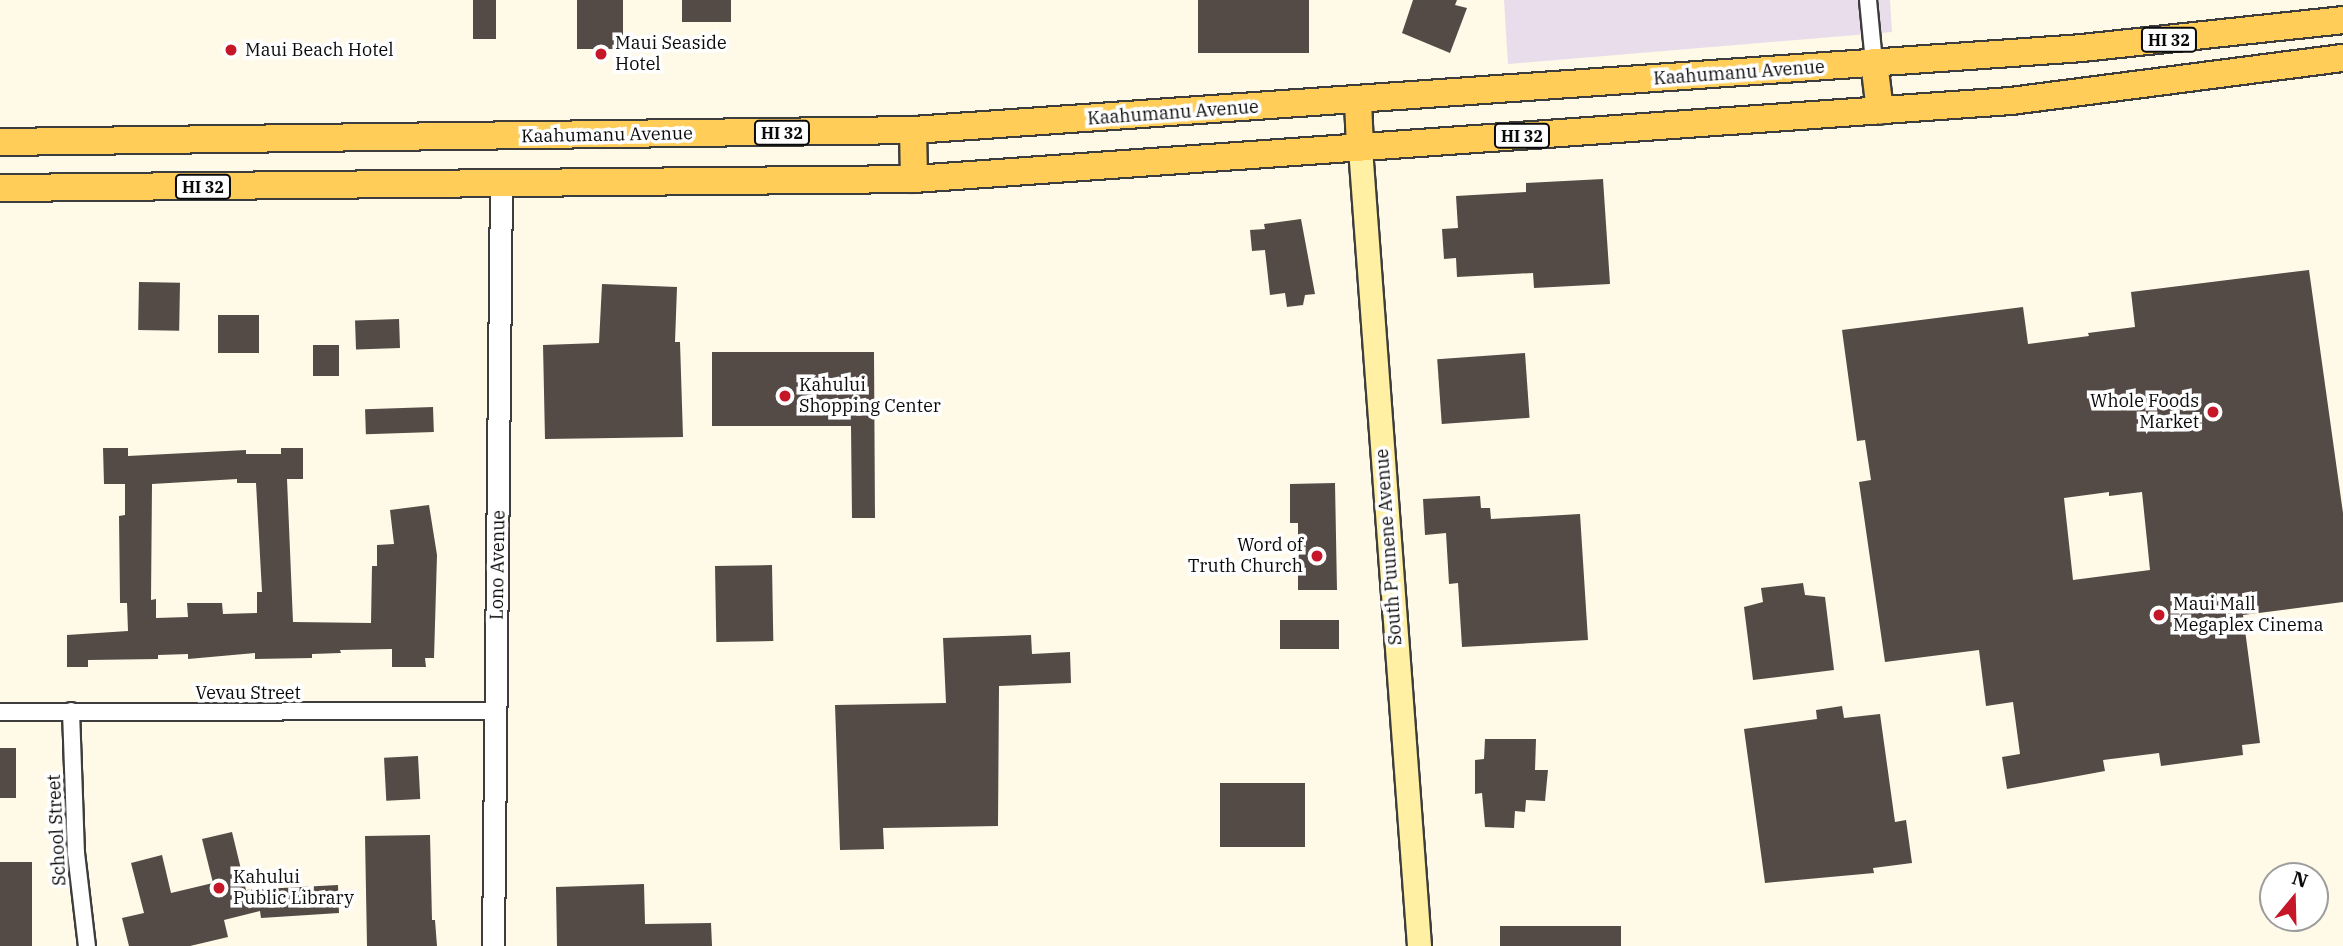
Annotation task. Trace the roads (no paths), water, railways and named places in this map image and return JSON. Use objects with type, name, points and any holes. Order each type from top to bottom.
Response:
[{"type":"main road","name":"Kaahumanu Avenue","points":[[0,142],[500,138],[913,130],[2082,48],[2343,20]]},
{"type":"main road","name":"HI 32","points":[[0,188],[914,179],[2011,101],[2338,59]]},
{"type":"main road","points":[[1874,62],[1880,111]]},
{"type":"main road","points":[[1358,100],[1360,148]]},
{"type":"main road","points":[[913,130],[914,179]]},
{"type":"main road","points":[[500,138],[501,183]]},
{"type":"main road","points":[[78,141],[79,187]]},
{"type":"main road","name":"South Puunene Avenue","points":[[1360,148],[1419,946]]},
{"type":"street","points":[[1868,0],[1874,62]]},
{"type":"street","name":"Lono Avenue","points":[[493,946],[501,183]]},
{"type":"street","name":"School Street","points":[[72,711],[76,852],[88,946]]},
{"type":"street","name":"Vevau Street","points":[[0,712],[496,711]]},
{"type":"place","name":"Maui Beach Hotel","points":[[231,50]]},
{"type":"place","name":"Maui Seaside Hotel","points":[[601,54]]},
{"type":"place","name":"Kahului Shopping Center","points":[[785,396]]},
{"type":"place","name":"Whole Foods Market","points":[[2213,412]]},
{"type":"place","name":"Word of Truth Church","points":[[1317,556]]},
{"type":"place","name":"Maui Mall Megaplex Cinema","points":[[2159,615]]},
{"type":"place","name":"Kahului Public Library","points":[[219,888]]}]
